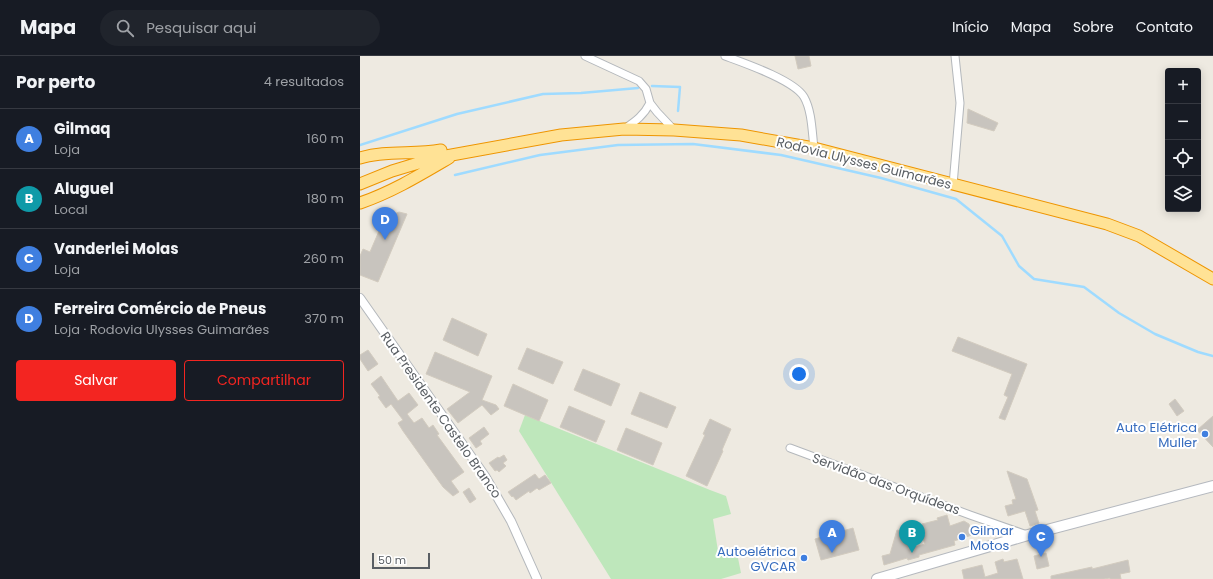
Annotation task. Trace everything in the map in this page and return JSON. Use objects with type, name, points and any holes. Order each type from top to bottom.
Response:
[{"type":"highway","name":"Rodovia Ulysses Guimarães","points":[[360,184],[392,171],[434,158],[561,135],[624,129],[674,130],[741,135],[814,148],[1107,224],[1156,245],[1213,279]]},
{"type":"highway","points":[[360,158],[371,155],[428,152],[470,143],[509,144]]},
{"type":"highway","points":[[360,203],[387,193],[420,176],[456,153]]},
{"type":"main road","points":[[877,579],[1028,535],[1213,486]]},
{"type":"street","points":[[585,56],[639,81],[646,89],[650,103],[674,130]]},
{"type":"street","points":[[725,56],[775,77],[801,93],[805,98],[810,117],[814,148]]},
{"type":"street","points":[[953,185],[960,103],[955,56]]},
{"type":"street","points":[[624,129],[641,117],[650,103]]},
{"type":"street","name":"Rua Presidente Castelo Branco","points":[[360,298],[485,476],[511,521],[537,579]]},
{"type":"street","name":"Servidão das Orquídeas","points":[[790,448],[1028,535]]},
{"type":"green space","points":[[525,415],[726,496],[731,514],[713,519],[718,551],[736,548],[741,573],[721,579],[611,579],[519,431]]},
{"type":"building","points":[[795,56],[809,56],[811,66],[798,69]]},
{"type":"building","points":[[968,109],[998,123],[994,131],[967,123]]},
{"type":"building","points":[[399,212],[407,214],[378,282],[360,275],[360,256],[363,249],[370,252],[379,231],[382,232],[386,218]]},
{"type":"building","points":[[452,318],[487,334],[478,356],[443,340]]},
{"type":"building","points":[[958,337],[1027,364],[1005,420],[999,418],[1008,397],[1004,395],[1012,374],[952,351]]},
{"type":"building","points":[[527,348],[563,362],[553,384],[518,369]]},
{"type":"building","points":[[368,350],[378,364],[368,371],[360,359],[360,355]]},
{"type":"building","points":[[435,352],[492,376],[482,400],[496,405],[499,409],[491,415],[482,405],[458,423],[447,409],[470,392],[426,374]]},
{"type":"building","points":[[583,369],[620,384],[611,406],[574,390]]},
{"type":"building","points":[[381,376],[398,401],[409,393],[418,405],[407,414],[414,423],[422,418],[429,428],[433,425],[439,434],[437,435],[464,472],[451,481],[459,492],[453,496],[443,487],[403,431],[398,423],[403,420],[391,404],[386,408],[378,397],[380,396],[371,384]]},
{"type":"building","points":[[513,384],[548,400],[539,421],[504,406]]},
{"type":"building","points":[[640,392],[676,407],[667,428],[631,414]]},
{"type":"building","points":[[1175,399],[1184,411],[1177,416],[1169,404]]},
{"type":"building","points":[[569,406],[605,421],[596,442],[560,427]]},
{"type":"building","points":[[1213,416],[1213,447],[1197,430]]},
{"type":"building","points":[[710,419],[731,429],[707,486],[686,476],[705,435],[703,434]]},
{"type":"building","points":[[484,427],[489,434],[480,441],[482,444],[476,448],[469,438]]},
{"type":"building","points":[[626,428],[662,443],[653,465],[617,450]]},
{"type":"building","points":[[504,455],[507,460],[503,463],[506,466],[499,472],[497,470],[495,471],[489,463]]},
{"type":"building","points":[[1007,471],[1027,479],[1038,510],[1035,511],[1039,523],[1030,526],[1025,511],[1008,516],[1005,506],[1013,504],[1012,500],[1016,499]]},
{"type":"building","points":[[535,474],[539,479],[545,475],[551,483],[539,490],[537,488],[530,493],[529,491],[516,500],[513,496],[512,497],[508,492]]},
{"type":"building","points":[[469,488],[476,499],[470,503],[463,492]]},
{"type":"building","points":[[947,515],[950,526],[964,521],[969,524],[972,535],[954,541],[955,545],[919,555],[919,557],[908,560],[907,558],[884,565],[882,556],[890,554],[897,530],[904,532],[903,539],[910,540],[908,549],[925,544],[922,536],[925,535],[922,524],[938,520],[937,518]]},
{"type":"building","points":[[853,528],[859,550],[821,560],[815,539]]},
{"type":"building","points":[[1046,553],[1049,566],[1037,569],[1034,556]]},
{"type":"building","points":[[1003,559],[1004,562],[1017,559],[1023,579],[964,579],[962,570],[982,565],[985,577],[998,573],[995,562]]},
{"type":"building","points":[[1128,560],[1130,572],[1120,574],[1121,579],[1051,579],[1051,576],[1092,567],[1092,569]]},
{"type":"waterway","points":[[652,86],[680,87],[678,111]]},
{"type":"waterway","points":[[360,145],[457,114],[543,94],[581,93],[638,88]]},
{"type":"waterway","points":[[455,175],[540,155],[618,145],[693,144],[781,155],[881,178],[956,199],[1002,236],[1019,266],[1034,279],[1084,287],[1119,313],[1155,334],[1198,352],[1213,356]]},
{"type":"place","name":"Ferreira Comércio de Pneus","points":[[385,240]]},
{"type":"place","name":"Auto Elétrica Muller","points":[[1205,434]]},
{"type":"place","name":"Gilmar Motos","points":[[962,537]]},
{"type":"place","name":"Gilmaq","points":[[832,553]]},
{"type":"place","name":"Aluguel","points":[[912,553]]},
{"type":"place","name":"Vanderlei Molas","points":[[1041,557]]},
{"type":"place","name":"Autoelétrica GVCAR","points":[[804,558]]}]
